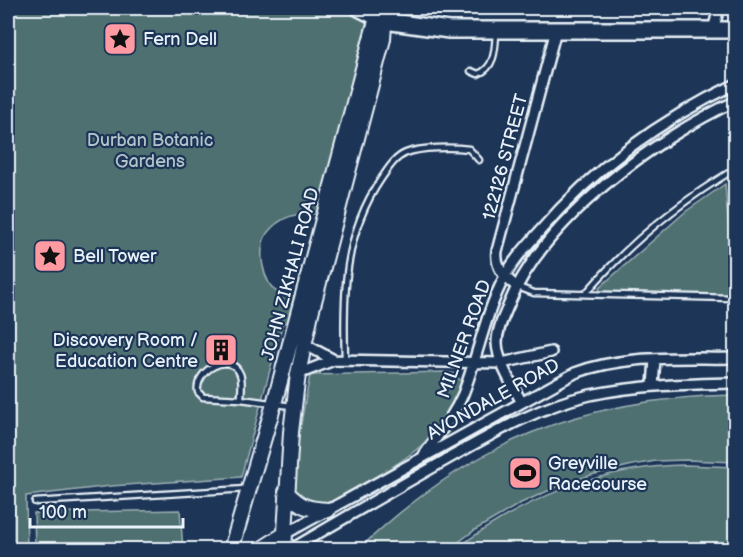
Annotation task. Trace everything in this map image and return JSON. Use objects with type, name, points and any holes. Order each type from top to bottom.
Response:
[{"type":"main road","points":[[359,8],[449,30],[735,30]]},
{"type":"main road","name":"JOHN ZIKHALI ROAD","points":[[284,549],[286,492],[298,374],[383,39],[383,14]]},
{"type":"main road","name":"JOHN ZIKHALI ROAD","points":[[231,549],[383,14]]},
{"type":"main road","points":[[286,492],[303,507],[328,510]]},
{"type":"main road","points":[[260,549],[285,534]]},
{"type":"street","points":[[713,30],[719,8]]},
{"type":"street","name":"122126 STREET","points":[[504,277],[498,265],[497,251],[556,30]]},
{"type":"street","name":"MILNER ROAD","points":[[424,455],[452,417],[504,277],[522,251],[584,183],[618,155],[679,114],[735,84]]},
{"type":"street","points":[[711,96],[719,109]]},
{"type":"street","name":"MILNER ROAD","points":[[521,401],[498,350],[499,327],[516,286],[528,267],[595,194],[627,167],[661,142],[701,118],[734,102]]},
{"type":"street","points":[[618,155],[627,167]]},
{"type":"street","points":[[584,183],[595,194]]},
{"type":"street","points":[[504,277],[516,286]]},
{"type":"street","name":"AVONDALE ROAD","points":[[304,344],[334,360]]},
{"type":"street","name":"AVONDALE ROAD","points":[[298,374],[334,360],[502,363],[551,352]]},
{"type":"street","name":"AVONDALE ROAD","points":[[285,534],[557,381],[594,366],[618,361],[735,358]]},
{"type":"street","points":[[653,386],[656,359]]},
{"type":"street","name":"AVONDALE ROAD","points":[[290,549],[518,421],[588,396],[653,386],[735,383]]},
{"type":"lane","points":[[471,71],[481,74],[492,61],[497,30]]},
{"type":"lane","points":[[734,102],[735,281]]},
{"type":"lane","points":[[345,360],[344,312],[347,266],[361,217],[377,184],[396,159],[416,150],[470,149],[479,160]]},
{"type":"lane","points":[[586,293],[645,231],[693,195],[735,169]]},
{"type":"lane","points":[[516,286],[534,293],[731,298],[735,294]]},
{"type":"lane","points":[[241,399],[241,377],[231,364],[224,363],[212,367],[201,376],[198,382],[198,392],[202,397],[241,399],[294,407]]},
{"type":"lane","points":[[35,502],[249,489]]},
{"type":"green space","name":"Durban Botanic Gardens","points":[[8,8],[370,8],[318,214],[304,214],[285,219],[273,227],[264,239],[263,265],[269,283],[280,294],[299,296],[289,325],[283,322],[241,477],[111,486],[26,496],[27,550],[8,549]]},
{"type":"green space","points":[[725,184],[735,299],[601,295],[599,288],[685,212]]},
{"type":"green space","points":[[445,372],[456,374],[462,384],[445,418],[420,447],[381,474],[326,505],[310,504],[297,495],[294,473],[310,375]]},
{"type":"green space","name":"Greyville Racecourse","points":[[735,395],[735,462],[656,461],[591,475],[561,485],[521,503],[475,530],[449,549],[359,549],[401,512],[443,480],[486,454],[531,433],[577,417],[627,405],[679,398]]},
{"type":"green space","points":[[685,465],[735,467],[735,549],[456,549],[508,515],[564,489],[623,472]]},
{"type":"green space","points":[[180,510],[183,549],[35,549],[34,513]]},
{"type":"place","name":"Fern Dell","points":[[120,39]]},
{"type":"place","name":"Bell Tower","points":[[50,256]]},
{"type":"place","name":"Discovery Room / Education Centre","points":[[221,350]]},
{"type":"place","name":"Greyville Racecourse","points":[[525,473]]}]
